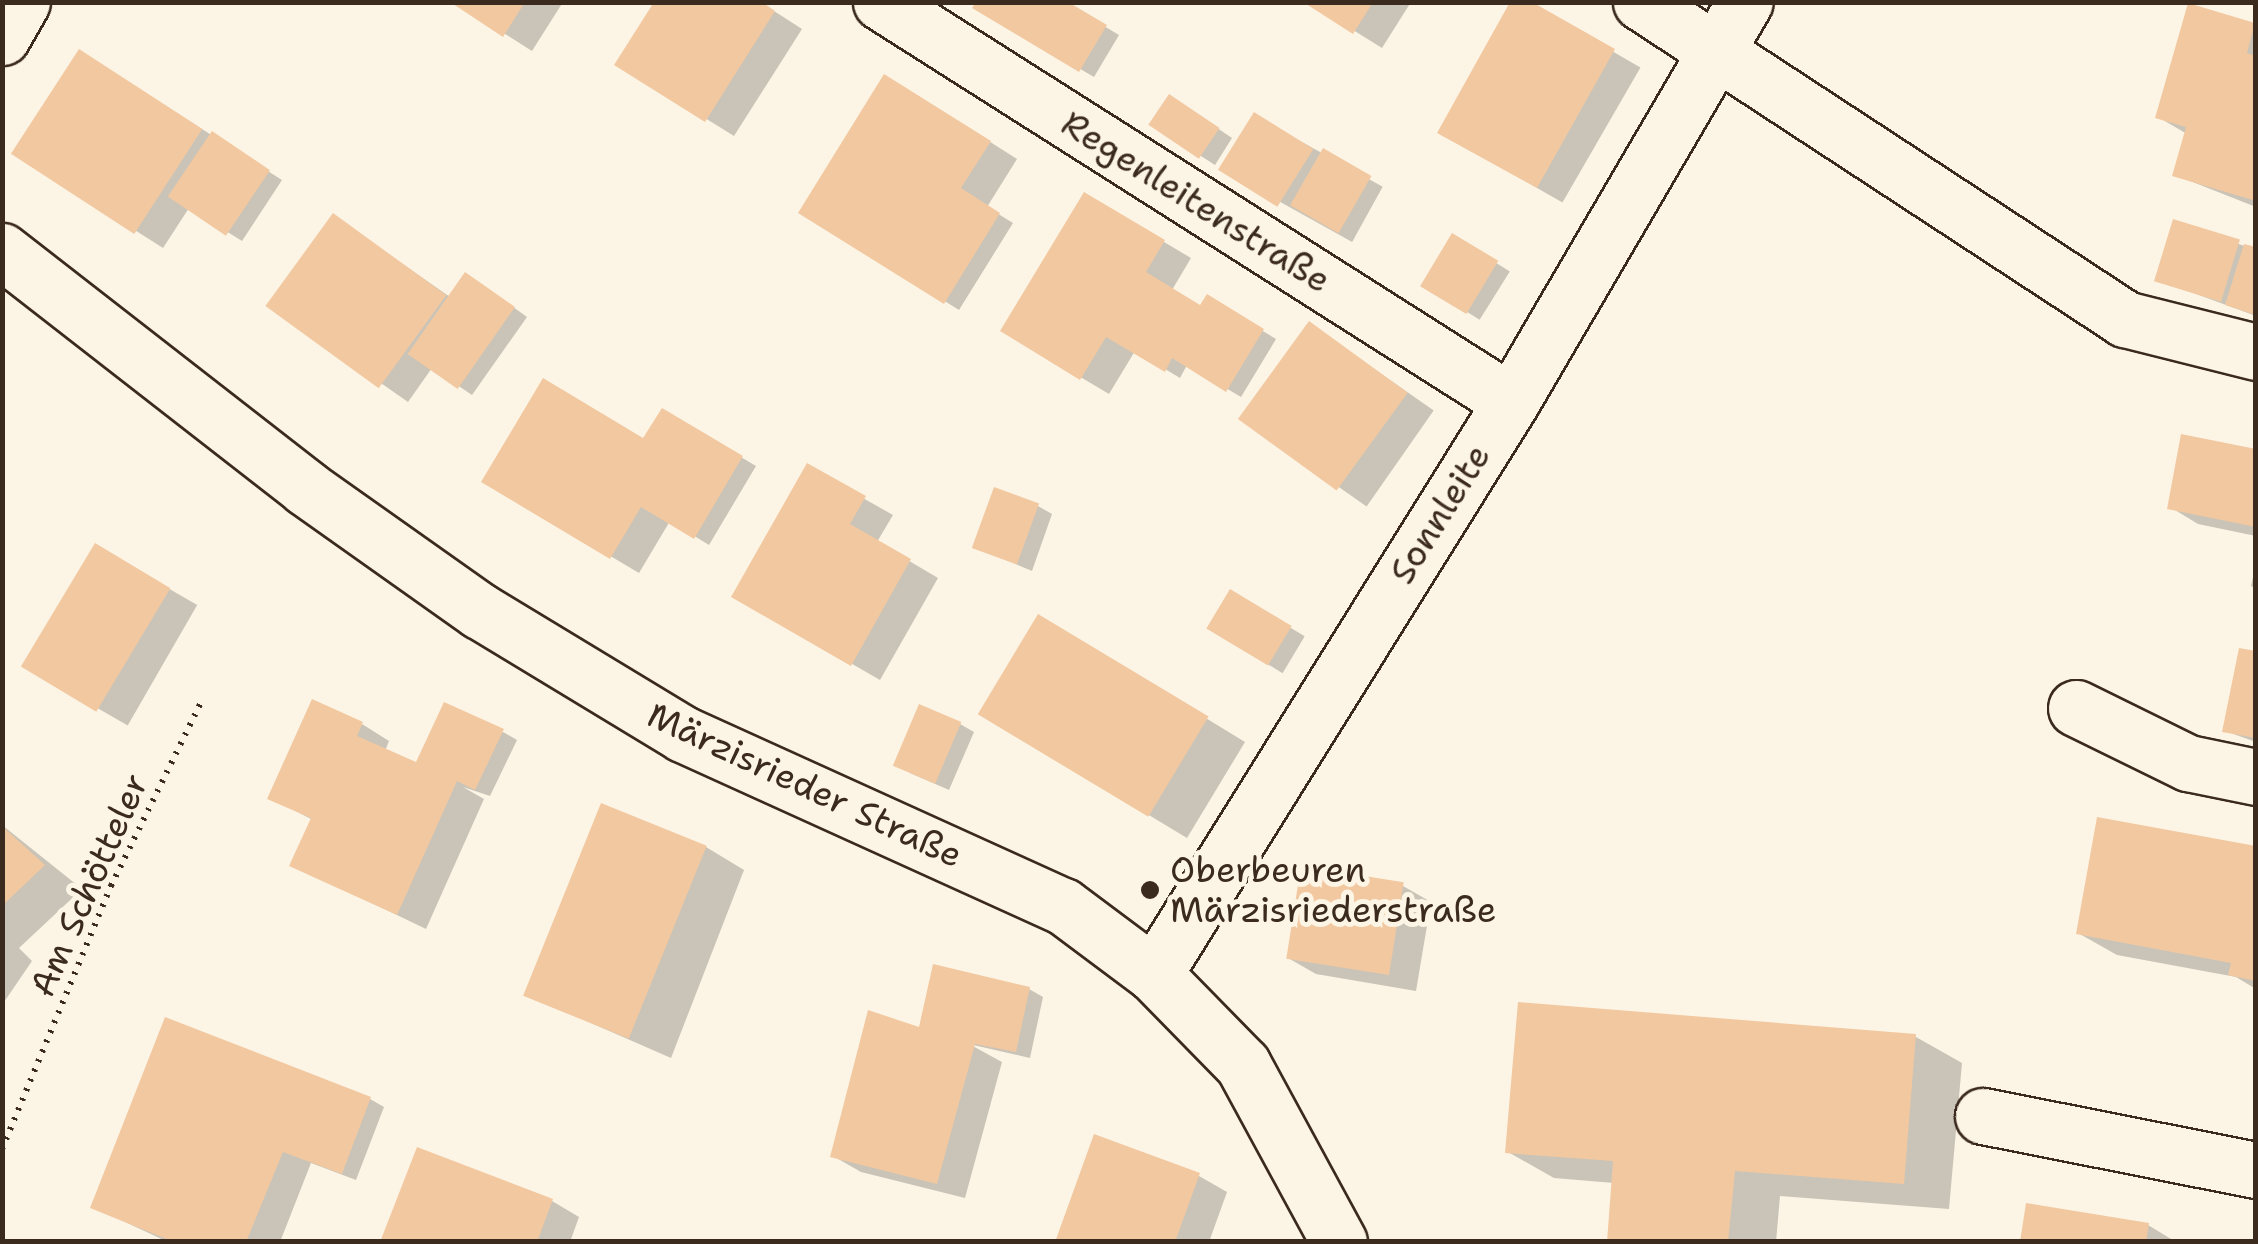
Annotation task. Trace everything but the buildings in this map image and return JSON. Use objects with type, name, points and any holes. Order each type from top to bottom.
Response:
[{"type":"street","points":[[2,37],[22,2]]},
{"type":"street","name":"Regenleitenstraße","points":[[882,2],[1511,402]]},
{"type":"street","points":[[1641,2],[2125,319],[2256,352]]},
{"type":"street","name":"Sonnleite","points":[[1154,974],[1511,402],[1745,2]]},
{"type":"street","name":"Märzisrieder Straße","points":[[2,251],[306,488],[480,611],[684,734],[1063,906],[1154,974],[1243,1065],[1339,1242]]},
{"type":"street","points":[[2076,708],[2188,762],[2256,777]]},
{"type":"street","points":[[1983,1116],[2256,1170]]},
{"type":"path","name":"Am Schötteler","points":[[2,1148],[111,886],[202,700]]},
{"type":"place","name":"Oberbeuren Märzisriederstraße","points":[[1150,890]]}]
